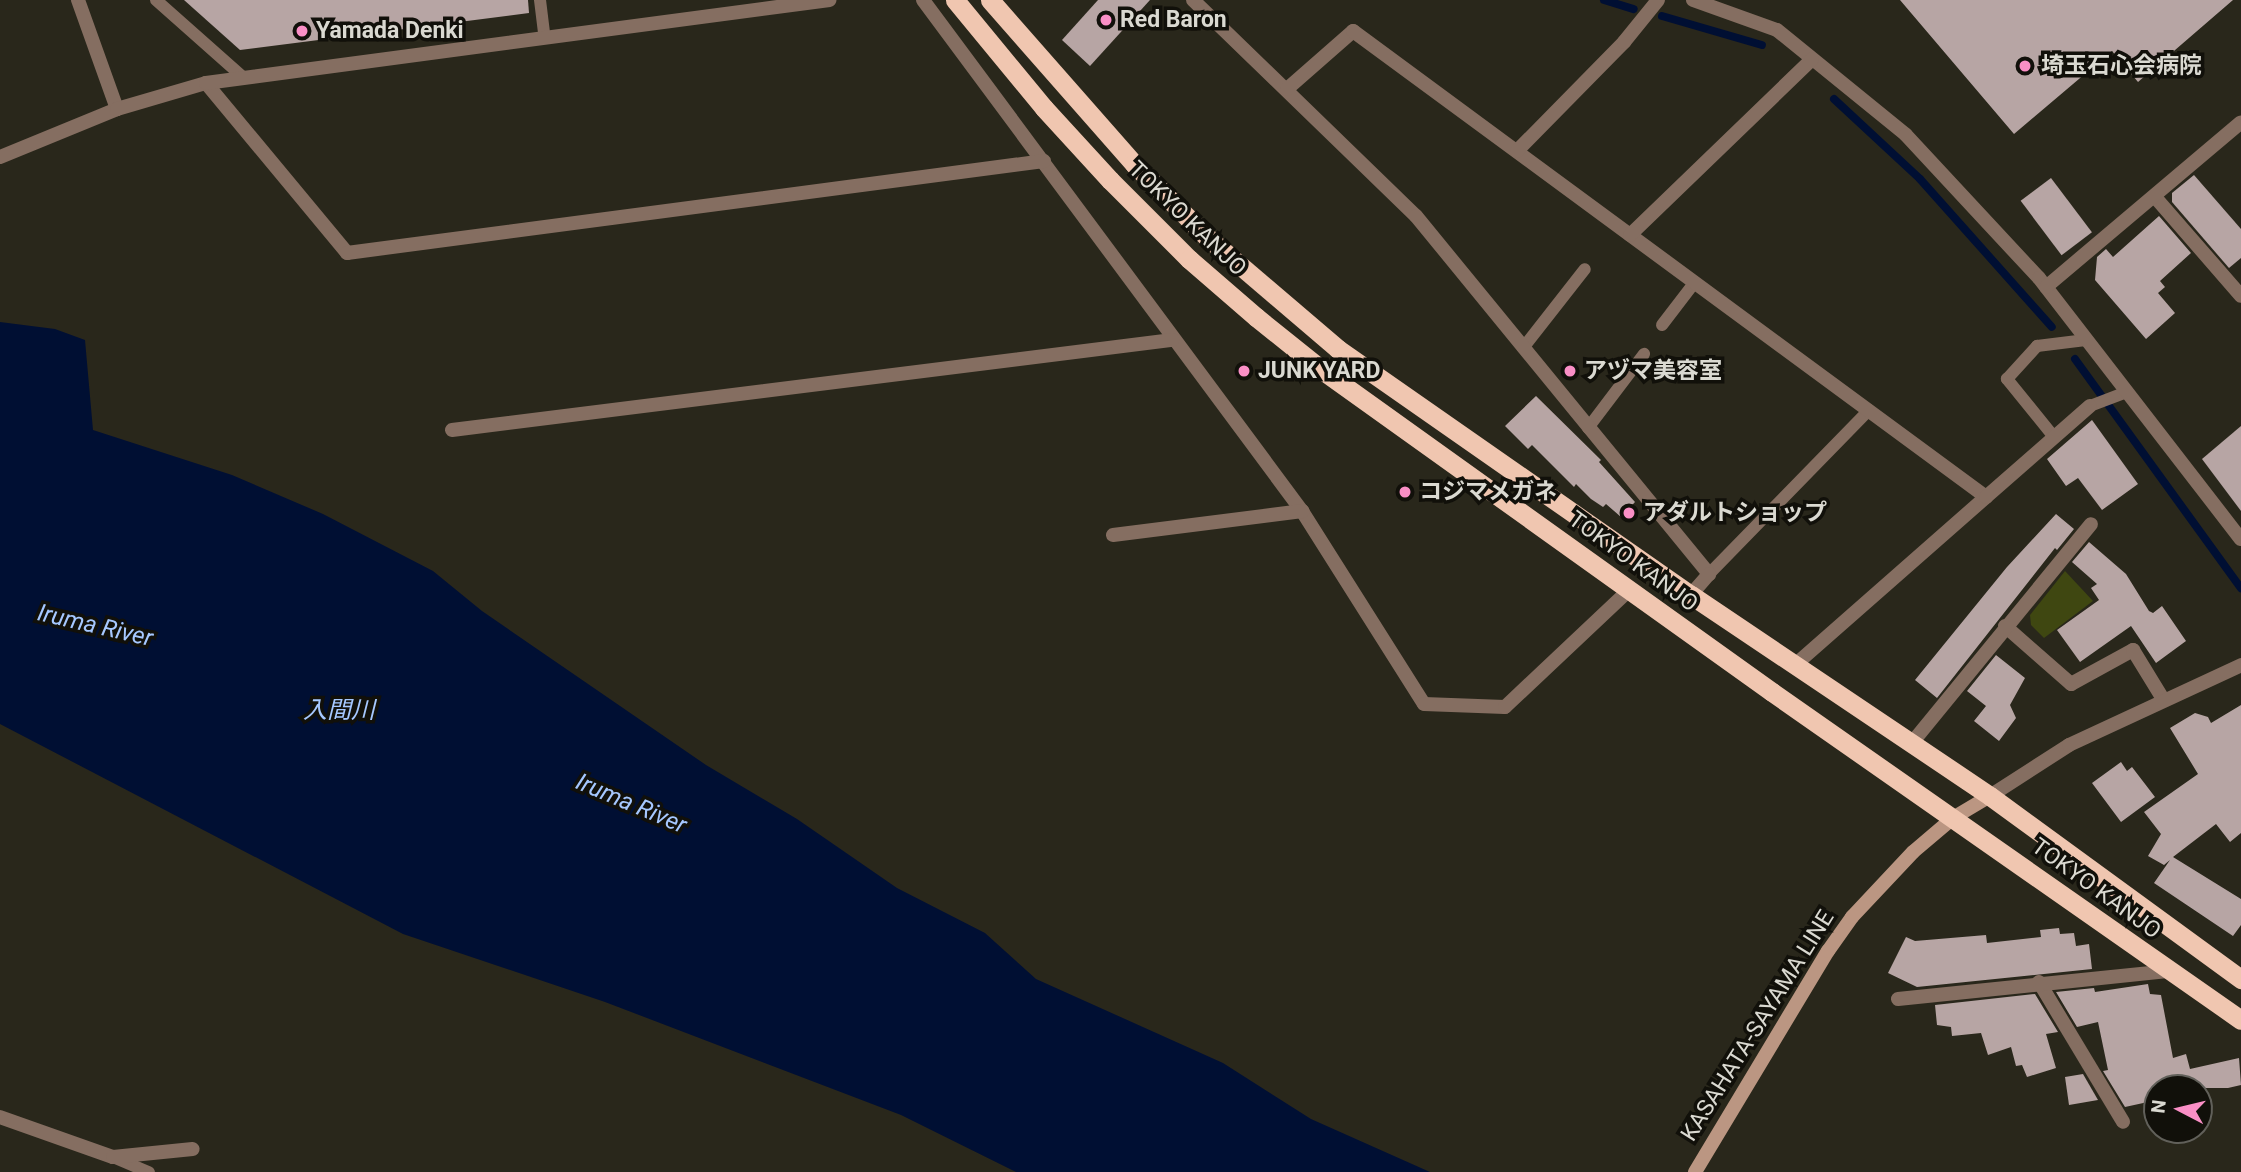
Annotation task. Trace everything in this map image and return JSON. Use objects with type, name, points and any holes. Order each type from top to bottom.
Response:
[{"type":"highway","name":"TOKYO KANJO","points":[[955,0],[1044,108],[1110,180],[1198,267],[1322,370],[1629,590],[2241,1020]]},
{"type":"highway","name":"TOKYO KANJO","points":[[990,0],[1018,36],[1134,164],[1275,297],[1338,349],[1691,595],[1990,796],[2241,979]]},
{"type":"main road","name":"KASAHATA-SAYAMA LINE","points":[[1695,1172],[1828,951],[1878,886],[1953,818],[1990,796]]},
{"type":"street","points":[[78,0],[117,109]]},
{"type":"street","points":[[0,157],[117,109],[206,83],[830,0]]},
{"type":"street","points":[[923,0],[1301,512],[1424,704],[1505,707],[1629,590]]},
{"type":"street","points":[[1193,0],[1416,216],[1709,574],[1691,595]]},
{"type":"street","points":[[1517,151],[1624,42],[1658,0]]},
{"type":"street","points":[[1693,0],[1777,30],[1906,135],[2046,287],[2241,539]]},
{"type":"street","points":[[1287,89],[1353,32],[1986,497]]},
{"type":"street","points":[[1630,235],[1812,59]]},
{"type":"street","points":[[206,83],[347,253],[1044,161]]},
{"type":"street","points":[[2046,287],[2241,122]]},
{"type":"street","points":[[2155,197],[2241,296]]},
{"type":"street","points":[[452,430],[1172,340]]},
{"type":"street","points":[[1795,665],[2090,406]]},
{"type":"street","points":[[1113,535],[1301,512]]},
{"type":"street","points":[[1911,744],[2091,524]]},
{"type":"street","points":[[2006,626],[2071,684],[2133,650],[2163,699]]},
{"type":"street","points":[[1990,796],[2069,745],[2163,699],[2241,666]]},
{"type":"street","points":[[1898,999],[2039,982],[2168,971]]},
{"type":"street","points":[[2039,982],[2123,1122]]},
{"type":"street","points":[[0,1117],[113,1157],[193,1149]]},
{"type":"lane","points":[[156,0],[244,78]]},
{"type":"lane","points":[[540,0],[545,38]]},
{"type":"lane","points":[[1523,348],[1585,269]]},
{"type":"lane","points":[[1662,325],[1695,282]]},
{"type":"lane","points":[[2054,437],[2007,379],[2037,346],[2086,340]]},
{"type":"lane","points":[[1588,428],[1644,354]]},
{"type":"lane","points":[[2090,406],[2126,392]]},
{"type":"lane","points":[[1709,574],[1869,410]]},
{"type":"lane","points":[[113,1157],[149,1172]]},
{"type":"green space","points":[[2065,571],[2093,601],[2044,638],[2031,625],[2030,615]]},
{"type":"water","name":"入間川","points":[[0,322],[55,329],[85,340],[93,430],[232,475],[323,514],[433,571],[482,611],[706,765],[797,819],[897,888],[985,933],[1036,979],[1223,1063],[1311,1119],[1430,1172],[1016,1172],[901,1115],[605,1002],[403,934],[0,724]]},
{"type":"building","name":"Yamada Denki","points":[[184,0],[528,0],[529,13],[240,50]]},
{"type":"building","name":"Red Baron","points":[[1098,0],[1150,0],[1090,66],[1062,40]]},
{"type":"building","name":"埼玉石心会病院","points":[[1900,0],[2233,0],[2138,82],[2112,51],[2014,134]]},
{"type":"building","points":[[2194,175],[2241,229],[2241,258],[2229,268],[2172,202],[2172,193]]},
{"type":"building","points":[[2051,178],[2092,232],[2062,255],[2021,201]]},
{"type":"building","points":[[2159,216],[2191,253],[2160,281],[2165,287],[2158,293],[2175,313],[2146,339],[2095,280],[2097,257],[2106,249],[2113,257]]},
{"type":"building","points":[[1536,396],[1601,460],[1599,462],[1635,502],[1621,517],[1606,504],[1603,507],[1591,499],[1576,484],[1574,487],[1532,445],[1528,449],[1505,426]]},
{"type":"building","points":[[2092,420],[2138,484],[2102,510],[2078,478],[2066,486],[2047,459]]},
{"type":"building","points":[[2241,426],[2241,511],[2202,459]]},
{"type":"building","points":[[2056,514],[2074,529],[2057,550],[2055,548],[1937,698],[1915,680],[2007,567]]},
{"type":"building","points":[[2089,542],[2126,574],[2149,611],[2153,613],[2162,606],[2186,641],[2156,663],[2131,626],[2080,662],[2057,630],[2099,600],[2091,588],[2097,584],[2072,562]]},
{"type":"building","points":[[1996,655],[2025,678],[2010,705],[2016,718],[1999,741],[1974,721],[1986,706],[1967,691]]},
{"type":"building","points":[[2241,705],[2241,833],[2230,842],[2216,824],[2173,857],[2241,899],[2241,925],[2233,936],[2154,883],[2170,860],[2164,865],[2148,856],[2161,834],[2144,812],[2198,774],[2170,728],[2195,713],[2208,717],[2211,723]]},
{"type":"building","points":[[2121,762],[2127,771],[2132,767],[2155,797],[2121,822],[2092,783]]},
{"type":"building","points":[[2059,928],[2060,934],[2074,933],[2076,946],[2089,944],[2092,969],[1917,987],[1888,973],[1906,937],[1915,941],[1986,935],[1987,943],[2041,937],[2040,930]]},
{"type":"building","points":[[2148,984],[2150,994],[2161,995],[2173,1058],[2186,1054],[2190,1069],[2239,1058],[2241,1085],[2213,1088],[2213,1074],[2143,1074],[2143,1103],[2125,1107],[2103,1071],[2108,1070],[2098,1022],[2077,1027],[2056,992],[2094,988],[2095,992]]},
{"type":"building","points":[[2035,994],[2058,1032],[2046,1034],[2056,1068],[2027,1077],[2022,1065],[2016,1066],[2011,1047],[1988,1055],[1981,1033],[1952,1036],[1951,1027],[1937,1025],[1935,1005]]},
{"type":"building","points":[[2083,1074],[2098,1100],[2069,1105],[2065,1077]]},
{"type":"waterway","points":[[1604,0],[1634,9]]},
{"type":"waterway","points":[[1662,16],[1762,45]]},
{"type":"waterway","points":[[1834,99],[1920,179],[2052,327]]},
{"type":"waterway","points":[[2075,359],[2241,588]]},
{"type":"place","name":"Red Baron","points":[[1106,20]]},
{"type":"place","name":"Yamada Denki","points":[[302,31]]},
{"type":"place","name":"埼玉石心会病院","points":[[2025,66]]},
{"type":"place","name":"JUNK YARD","points":[[1244,371]]},
{"type":"place","name":"アヅマ美容室","points":[[1570,371]]},
{"type":"place","name":"コジマメガネ","points":[[1405,492]]},
{"type":"place","name":"アダルトショップ","points":[[1629,513]]},
{"type":"water label","name":"Iruma River","points":[[95,626]]},
{"type":"water label","name":"Iruma River","points":[[631,804]]}]
